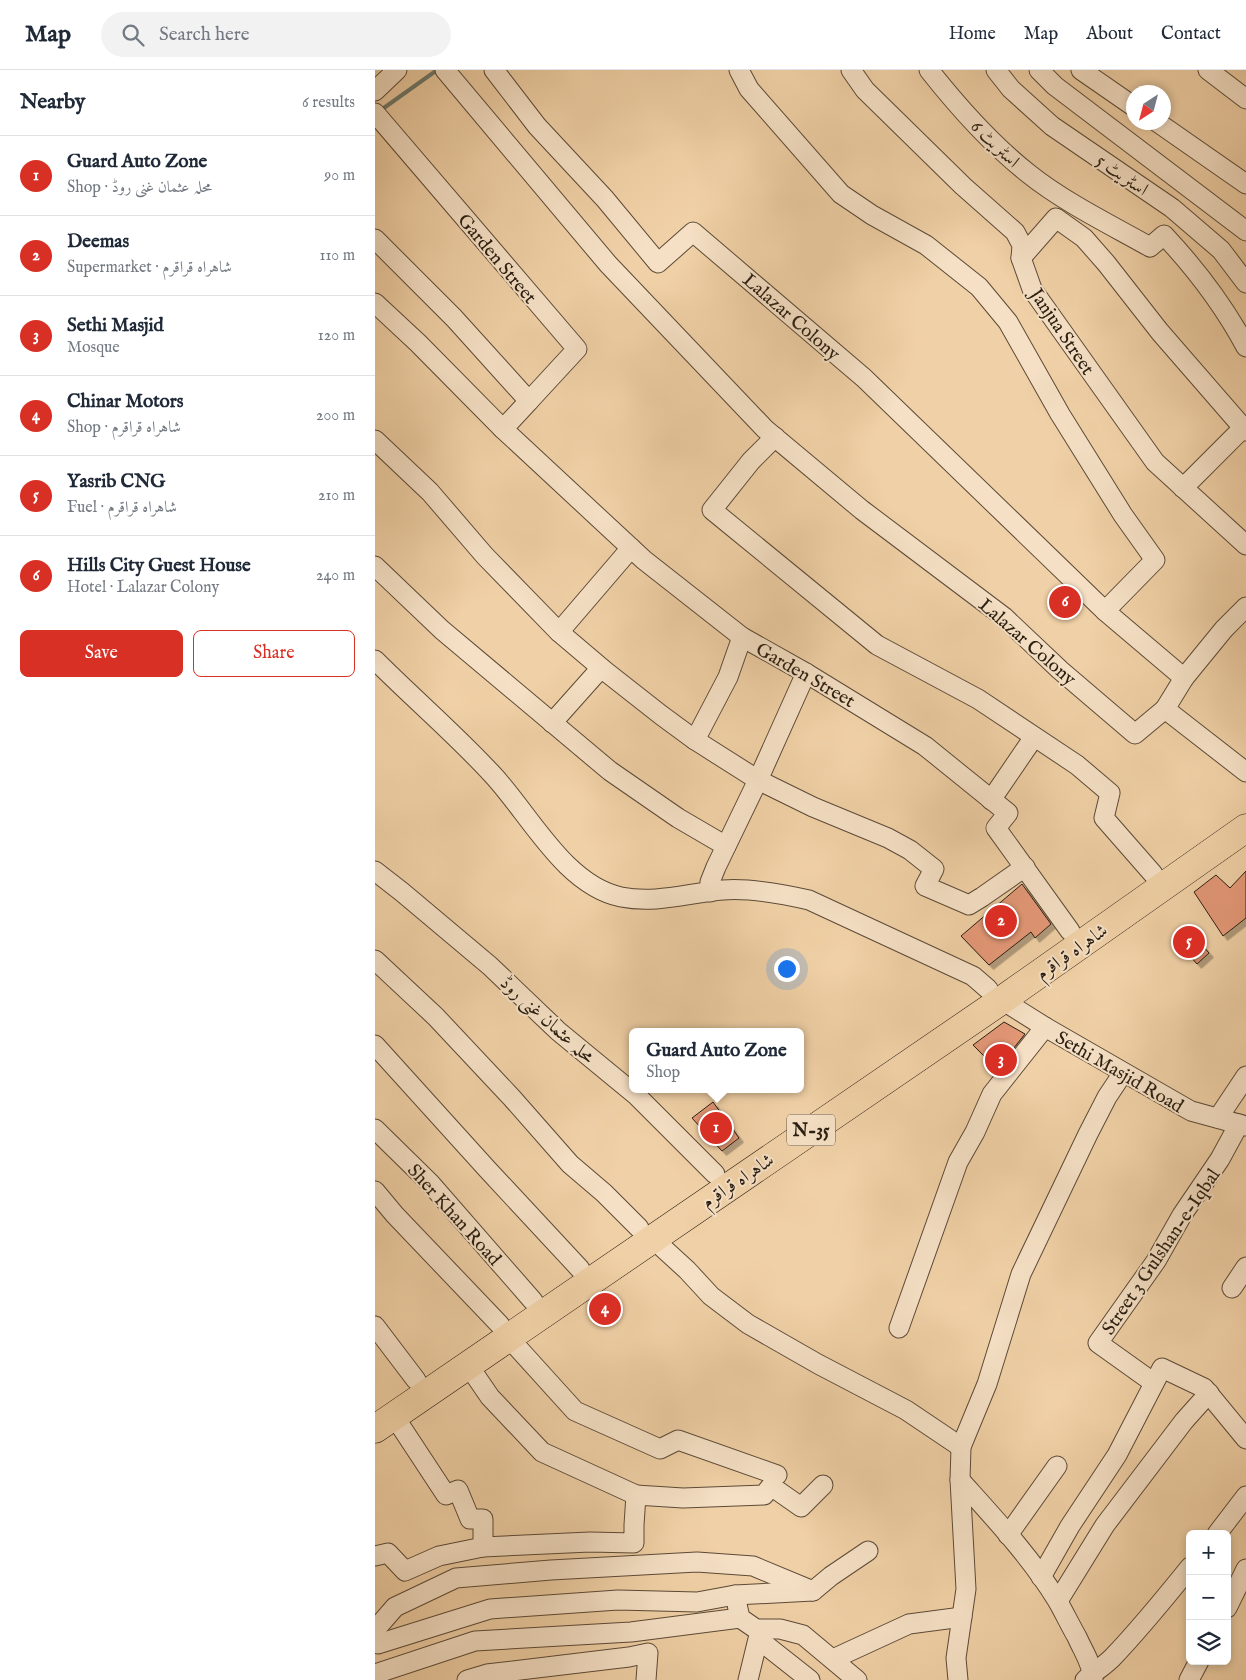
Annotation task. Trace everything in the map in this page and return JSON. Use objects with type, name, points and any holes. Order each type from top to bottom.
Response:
[{"type":"highway","name":"شاہراہ قراقرم","points":[[381,1418],[468,1365],[533,1301],[580,1269],[645,1233],[715,1174],[1127,911],[1212,842],[1246,810]]},
{"type":"highway","name":"شاہراہ قراقرم","points":[[381,1418],[416,1380],[504,1331],[995,994],[1071,931],[1153,874],[1212,842],[1246,828]]},
{"type":"highway","points":[[1127,911],[1140,913],[1246,845]]},
{"type":"street","points":[[375,91],[397,70]]},
{"type":"street","points":[[445,70],[608,264],[765,429],[775,437],[751,460],[712,510],[877,645],[978,699],[1077,765],[1111,793],[1104,818],[1153,874]]},
{"type":"street","name":"Lalazar Colony","points":[[494,70],[537,126],[605,199],[658,263],[693,232],[864,378],[1105,611],[1184,678],[1165,709],[1135,734],[1060,670],[1004,617],[862,510],[775,437]]},
{"type":"street","points":[[739,70],[749,89],[841,194],[872,215],[926,245],[979,287],[1008,322],[1060,414],[1123,515],[1155,560],[1105,611]]},
{"type":"street","name":"Janjua Street","points":[[851,70],[865,90],[963,186],[1015,232],[1022,245],[1021,258],[1032,289],[1155,462],[1246,545]]},
{"type":"street","name":"اسٹریٹ 6","points":[[929,70],[951,98],[985,134],[1030,175],[1150,247],[1165,235],[1190,263],[1233,324],[1246,347]]},
{"type":"street","name":"اسٹریٹ 5","points":[[996,70],[1011,89],[1052,126],[1172,208],[1221,250],[1246,284]]},
{"type":"street","points":[[1039,70],[1055,86],[1246,231]]},
{"type":"street","points":[[1081,70],[1126,101]]},
{"type":"street","points":[[1208,70],[1246,99]]},
{"type":"street","name":"Garden Street","points":[[375,114],[577,350],[503,429]]},
{"type":"street","points":[[1168,130],[1246,184]]},
{"type":"street","points":[[1021,258],[1056,218],[1084,238],[1160,332],[1245,430],[1183,488]]},
{"type":"street","points":[[375,238],[454,318],[529,400]]},
{"type":"street","name":"Garden Street","points":[[375,303],[503,429],[631,548],[742,637],[806,673],[925,746],[1008,813],[996,828],[1071,931]]},
{"type":"street","points":[[375,440],[430,492],[485,556],[559,632],[601,668],[695,740],[758,780],[813,807],[888,838],[910,850],[934,869],[925,886],[969,905],[1025,867]]},
{"type":"street","points":[[559,632],[631,548]]},
{"type":"street","points":[[375,566],[442,630],[610,771],[678,818],[725,846]]},
{"type":"street","points":[[1184,678],[1224,629],[1246,606]]},
{"type":"street","points":[[695,740],[728,677],[742,637]]},
{"type":"street","name":"Sethi Masjid Road","points":[[375,660],[493,774],[571,869],[605,892],[622,897],[658,900],[723,890],[785,895],[809,900],[973,976],[995,994],[1045,1027],[1191,1111],[1242,1125]]},
{"type":"street","points":[[552,723],[601,668]]},
{"type":"street","points":[[710,892],[710,882],[725,846],[758,780],[806,673]]},
{"type":"street","points":[[1165,709],[1246,772]]},
{"type":"street","points":[[991,800],[1034,737]]},
{"type":"street","name":"محلہ عثمان غنی روڈ","points":[[375,871],[489,966],[558,1031],[629,1089]]},
{"type":"street","points":[[375,960],[436,1017],[513,1098],[570,1164],[687,1270],[711,1296],[748,1324],[825,1369],[906,1410],[961,1447]]},
{"type":"street","points":[[899,1328],[958,1162],[975,1132],[992,1094],[1045,1027]]},
{"type":"street","points":[[375,1045],[580,1269]]},
{"type":"street","points":[[958,1680],[957,1658],[966,1589],[960,1480],[961,1447],[987,1384],[1021,1274],[1088,1134],[1107,1097],[1123,1073]]},
{"type":"street","points":[[1218,1118],[1246,1076]]},
{"type":"street","name":"محلہ عثمان غنی روڈ","points":[[633,1093],[715,1174]]},
{"type":"street","name":"Street 3 Gulshan-e-Iqbal","points":[[1154,1383],[1098,1343],[1157,1261],[1182,1215],[1242,1125]]},
{"type":"street","name":"Sher Khan Road","points":[[375,1129],[430,1182],[533,1301]]},
{"type":"street","points":[[375,1191],[575,1411],[660,1449],[678,1440],[777,1475]]},
{"type":"street","points":[[1232,1288],[1246,1267]]},
{"type":"street","points":[[375,1326],[416,1380]]},
{"type":"street","points":[[468,1365],[490,1398],[542,1452],[636,1495],[683,1498],[764,1495],[771,1486],[801,1507],[823,1485]]},
{"type":"street","points":[[1041,1577],[1070,1526],[1117,1455],[1162,1368],[1204,1388],[1246,1439]]},
{"type":"street","points":[[1058,1601],[1105,1525],[1184,1421],[1209,1394]]},
{"type":"street","points":[[381,1418],[446,1495],[458,1490],[470,1519],[483,1519],[483,1547]]},
{"type":"street","points":[[1008,1535],[1057,1466]]},
{"type":"street","points":[[960,1480],[1008,1535],[1058,1601],[1090,1677],[1110,1660],[1186,1572]]},
{"type":"street","points":[[375,1556],[388,1553],[405,1571],[439,1556],[483,1547],[590,1542],[634,1543],[633,1526],[636,1495]]},
{"type":"street","points":[[1220,1530],[1246,1496]]},
{"type":"street","points":[[375,1642],[378,1644],[490,1609],[618,1600],[697,1602],[735,1594],[813,1591],[867,1551]]},
{"type":"street","points":[[375,1630],[395,1607],[456,1578],[551,1570],[697,1562],[753,1566],[813,1591]]},
{"type":"street","points":[[1231,1600],[1246,1569]]},
{"type":"street","points":[[735,1594],[739,1618]]},
{"type":"street","points":[[833,1658],[909,1624],[962,1617]]},
{"type":"street","points":[[375,1674],[475,1641],[631,1632],[739,1618],[755,1629],[781,1629],[803,1635],[833,1658],[857,1680]]},
{"type":"street","points":[[748,1680],[758,1639],[810,1680]]},
{"type":"street","points":[[467,1680],[487,1674],[571,1663],[629,1658],[648,1653],[646,1680]]},
{"type":"street","points":[[1189,1680],[1197,1665]]},
{"type":"building","points":[[1246,871],[1246,918],[1223,936],[1194,892],[1216,875],[1230,888]]},
{"type":"building","points":[[1022,884],[1051,924],[1035,938],[1031,932],[989,965],[961,936]]},
{"type":"building","points":[[1186,927],[1209,953],[1197,964],[1174,938]]},
{"type":"building","points":[[1004,1022],[1025,1034],[997,1069],[973,1045]]},
{"type":"building","points":[[713,1102],[739,1138],[722,1151],[692,1118]]},
{"type":"waterway","points":[[381,110],[437,70]]},
{"type":"place","name":"Hills City Guest House","points":[[1065,602]]},
{"type":"place","name":"Deemas","points":[[1001,921]]},
{"type":"place","name":"Yasrib CNG","points":[[1189,942]]},
{"type":"place","name":"Sethi Masjid","points":[[1001,1060]]},
{"type":"place","name":"Guard Auto Zone","points":[[716,1128]]},
{"type":"place","name":"Chinar Motors","points":[[605,1309]]}]
